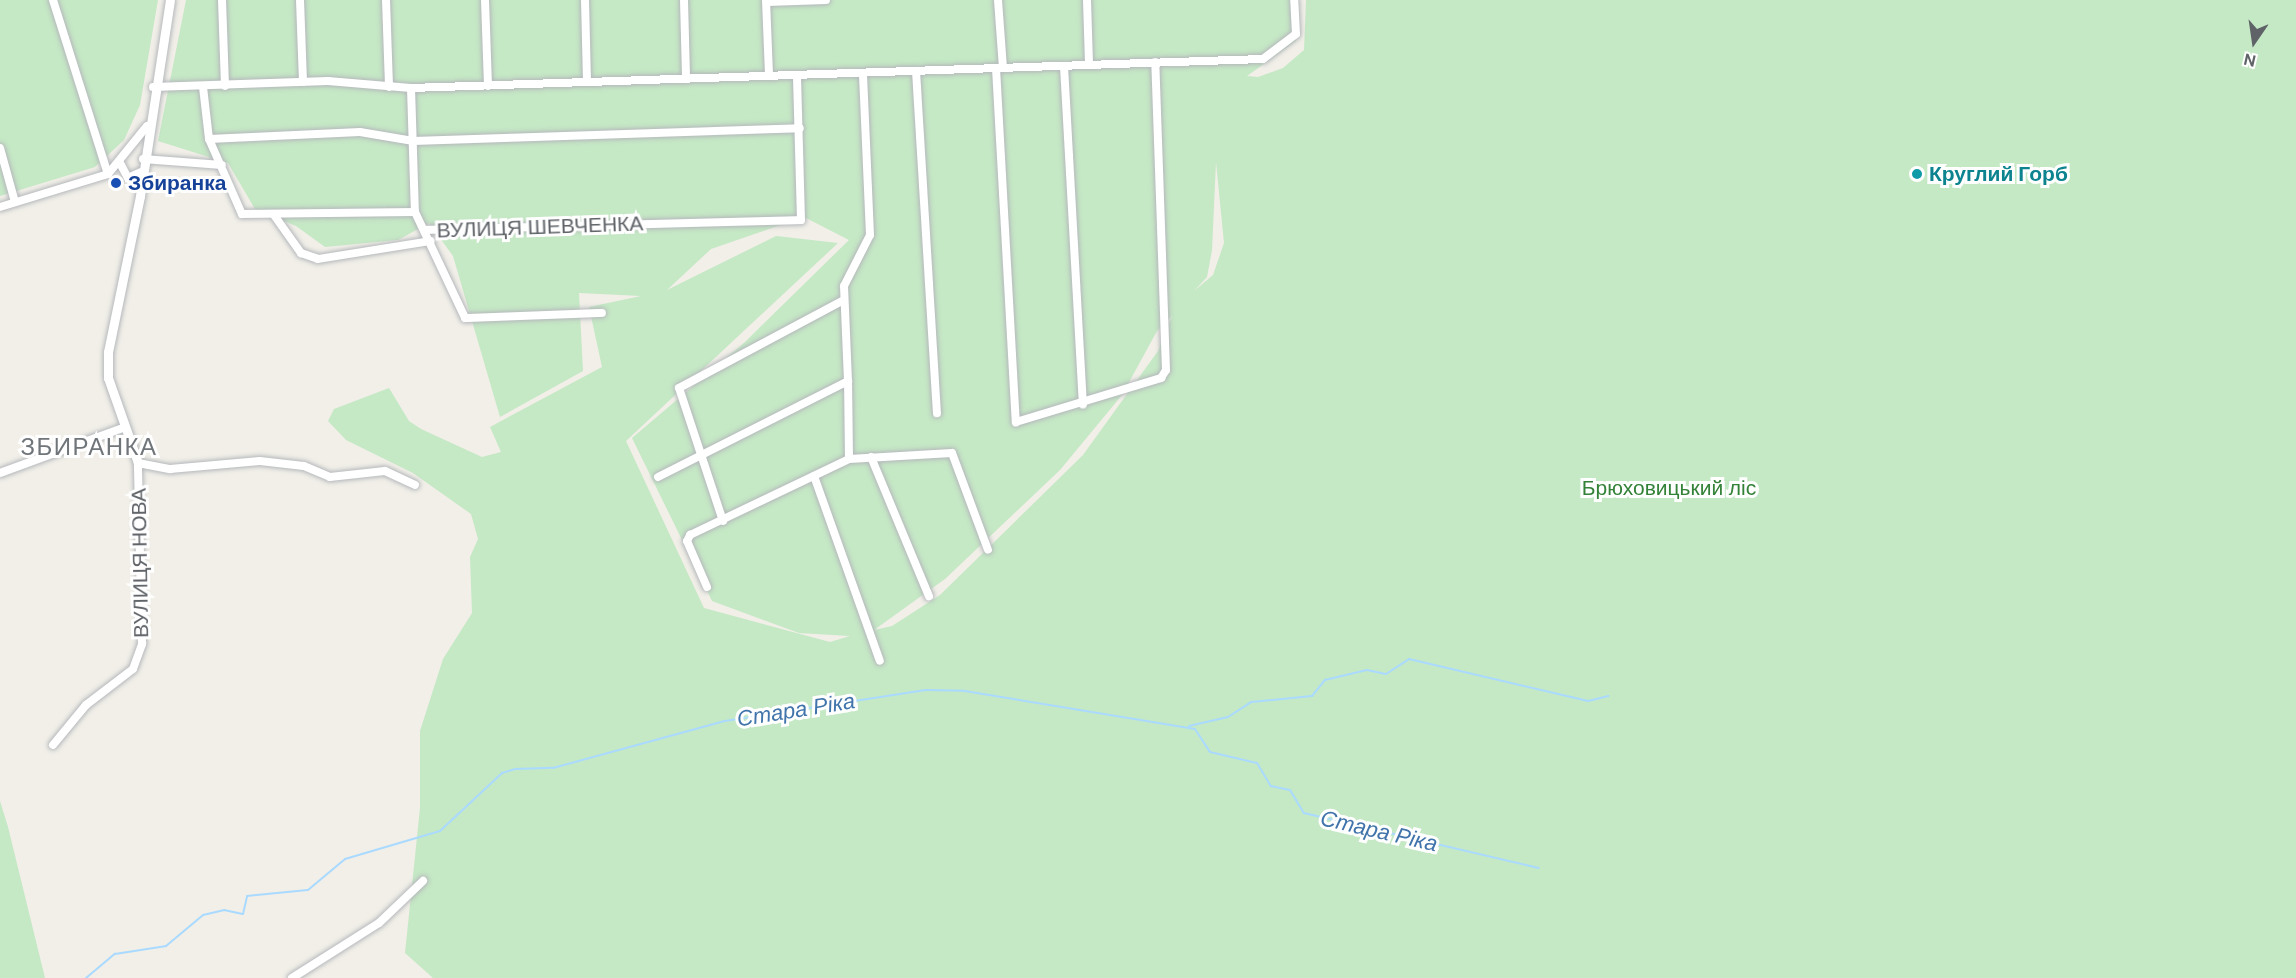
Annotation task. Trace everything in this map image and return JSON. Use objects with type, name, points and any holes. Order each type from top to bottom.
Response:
[{"type":"street","points":[[54,0],[108,174]]},
{"type":"street","points":[[132,179],[141,172],[153,87],[170,0]]},
{"type":"street","points":[[222,0],[225,86]]},
{"type":"street","points":[[300,0],[303,82]]},
{"type":"street","points":[[386,0],[389,87]]},
{"type":"street","points":[[485,0],[488,86]]},
{"type":"street","points":[[585,0],[587,82]]},
{"type":"street","points":[[684,0],[686,79]]},
{"type":"street","points":[[769,76],[766,1],[826,0]]},
{"type":"street","points":[[998,0],[1012,416],[1016,422],[1083,404],[1161,378],[1166,370],[1155,62]]},
{"type":"street","points":[[1087,0],[1089,65]]},
{"type":"street","points":[[153,87],[303,82],[411,88],[1263,59],[1296,34],[1294,0]]},
{"type":"street","points":[[1064,66],[1083,404]]},
{"type":"street","points":[[916,71],[937,413]]},
{"type":"street","points":[[849,459],[848,381],[842,301],[870,235],[863,73]]},
{"type":"street","points":[[209,139],[360,132],[413,141],[800,128],[796,75]]},
{"type":"street","points":[[203,87],[209,139],[222,165]]},
{"type":"street","points":[[411,88],[415,212]]},
{"type":"street","points":[[0,207],[108,174],[120,163],[147,126]]},
{"type":"street","name":"ВУЛИЦЯ ШЕВЧЕНКА","points":[[222,165],[242,214],[415,212],[425,230],[801,220],[800,128]]},
{"type":"street","points":[[0,148],[15,202]]},
{"type":"street","points":[[130,149],[143,156],[222,165]]},
{"type":"street","points":[[120,163],[123,177]]},
{"type":"street","name":"ВУЛИЦЯ НОВА","points":[[53,745],[86,705],[133,669],[142,644],[138,463],[123,428],[108,378],[108,352],[140,191],[141,172]]},
{"type":"street","points":[[108,174],[132,179],[140,191]]},
{"type":"street","points":[[274,215],[301,254],[318,259],[431,241]]},
{"type":"street","points":[[425,230],[465,318],[602,313]]},
{"type":"street","points":[[723,521],[698,457],[679,388],[842,301]]},
{"type":"street","points":[[658,477],[848,381]]},
{"type":"street","points":[[0,473],[123,428]]},
{"type":"street","points":[[707,587],[687,541],[849,459],[952,453],[988,550]]},
{"type":"street","points":[[871,457],[929,596]]},
{"type":"street","points":[[138,463],[170,469],[260,461],[304,466],[330,477],[385,471],[415,485]]},
{"type":"street","points":[[814,476],[880,661]]},
{"type":"street","points":[[292,978],[379,923],[423,881]]},
{"type":"green space","points":[[0,0],[158,0],[140,105],[124,140],[95,167],[0,196]]},
{"type":"green space","name":"Брюховицький ліс","points":[[186,0],[1296,0],[1296,41],[1247,76],[1258,77],[1283,68],[1304,50],[1306,0],[2296,0],[2296,978],[433,978],[405,953],[420,808],[420,731],[443,659],[472,613],[470,557],[478,539],[471,514],[413,473],[346,440],[328,421],[334,409],[389,388],[409,421],[421,429],[482,457],[501,452],[490,427],[602,367],[589,307],[641,296],[579,293],[583,371],[500,417],[453,256],[429,223],[398,240],[325,247],[296,226],[255,209],[228,163],[158,141]],"holes":[[[1216,162],[1224,243],[1213,275],[1194,291],[1207,277],[1212,250]],[[804,217],[849,240],[745,342],[632,438],[712,601],[799,633],[850,636],[830,642],[704,608],[626,441],[838,243],[776,236],[667,290],[711,249]],[[1172,316],[1158,351],[1083,455],[940,595],[892,626],[874,630],[945,579],[1060,470],[1122,395],[1157,331]]]},
{"type":"green space","points":[[0,801],[8,827],[45,978],[0,978]]},
{"type":"waterway","points":[[1189,726],[1228,717],[1251,702],[1312,696],[1325,680],[1367,670],[1386,674],[1409,659],[1588,701],[1608,696]]},
{"type":"waterway","name":"Стара Ріка","points":[[86,978],[115,954],[166,946],[203,915],[224,910],[243,914],[247,896],[308,890],[345,859],[440,831],[502,773],[515,769],[553,768],[725,721],[926,690],[965,691],[1195,729],[1210,752],[1257,763],[1271,786],[1290,790],[1304,813],[1539,868]]},
{"type":"place","name":"Круглий Горб","points":[[1917,174]]},
{"type":"place","name":"Збиранка","points":[[116,183]]},
{"type":"district","name":"ЗБИРАНКА","points":[[89,447]]}]
